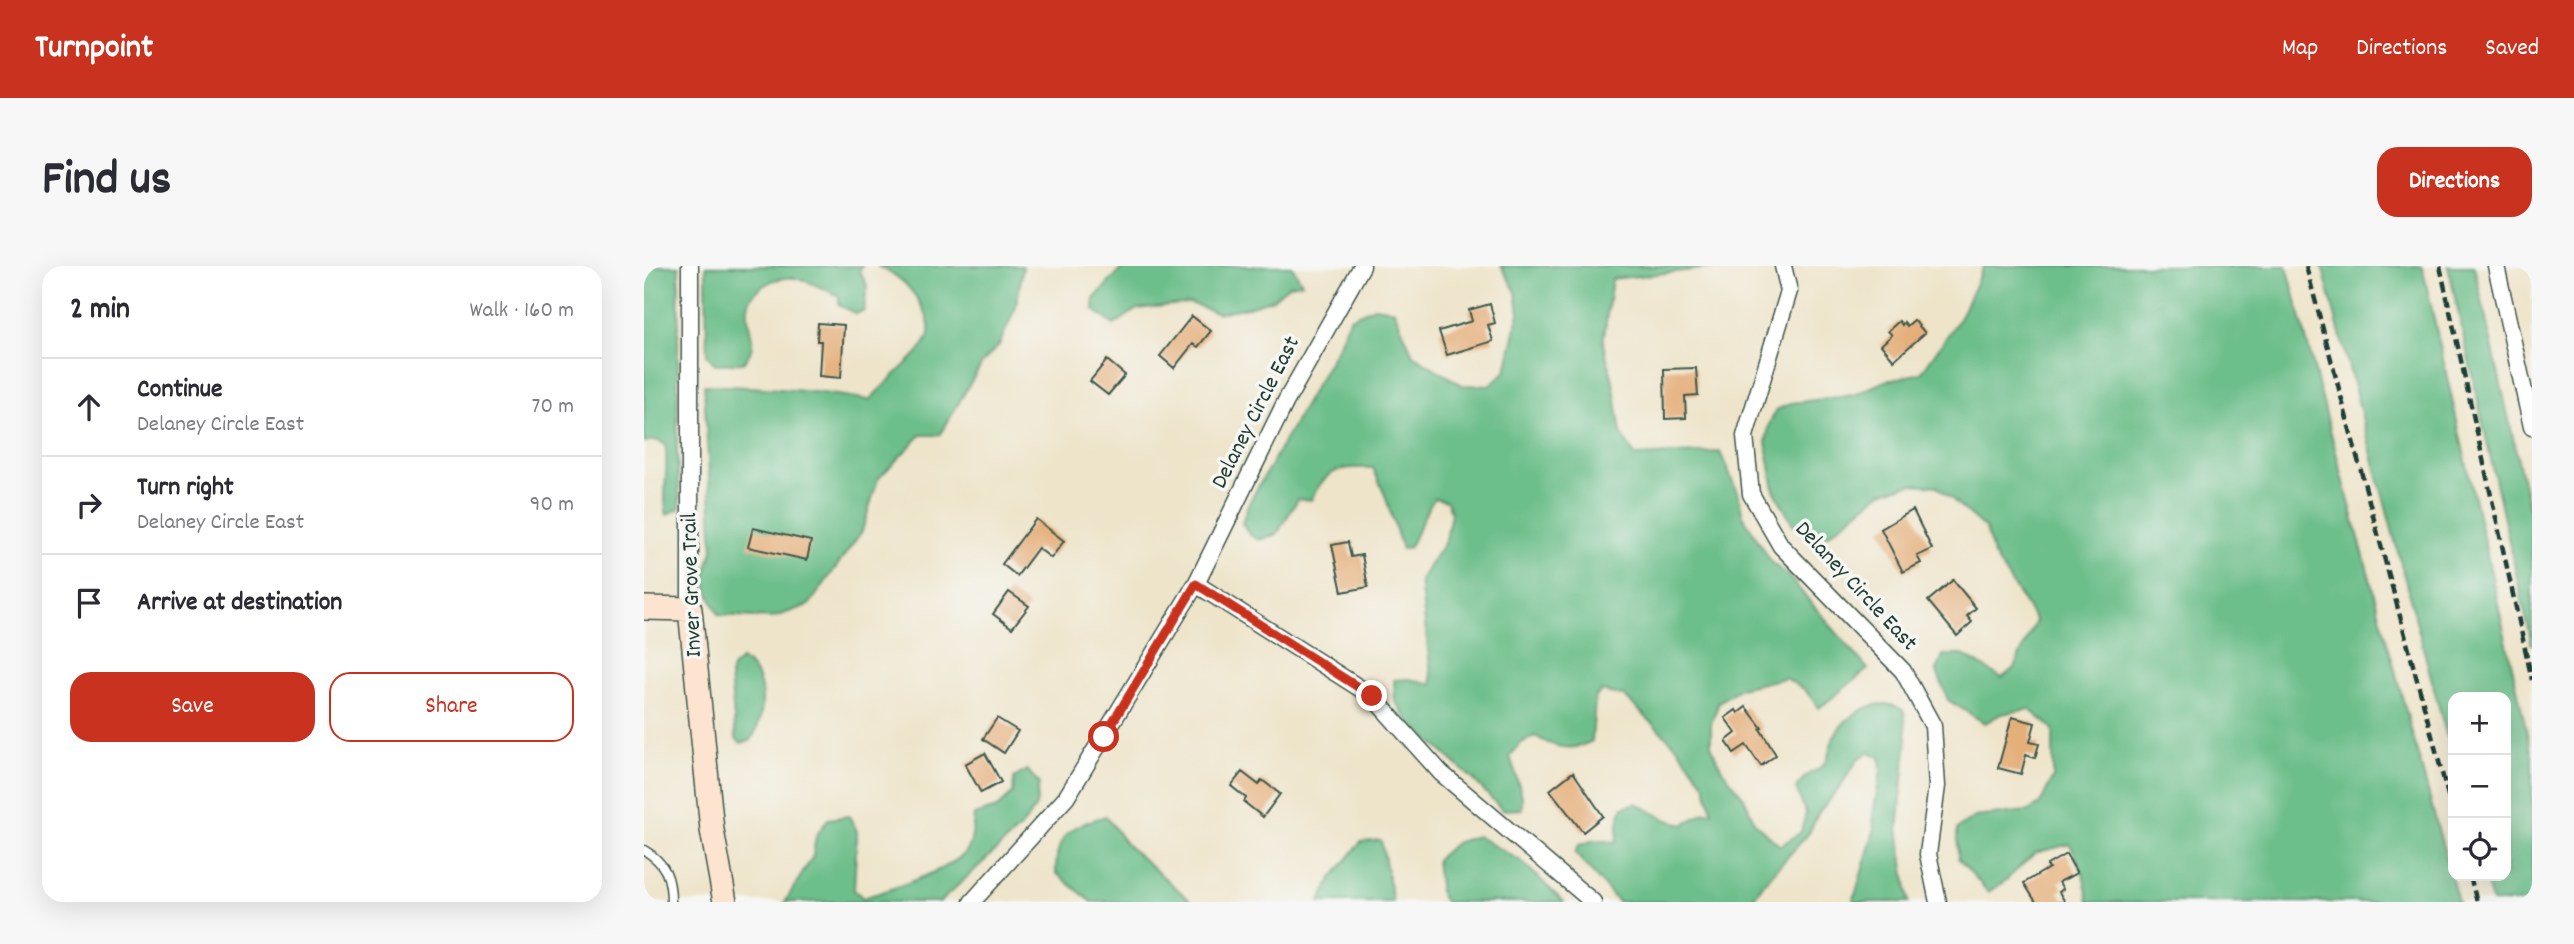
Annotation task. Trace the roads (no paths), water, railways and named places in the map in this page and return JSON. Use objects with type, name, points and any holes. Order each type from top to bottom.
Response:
[{"type":"street","name":"Inver Grove Trail","points":[[690,266],[690,609],[712,830],[725,902]]},
{"type":"street","name":"Delaney Circle East","points":[[972,902],[1066,799],[1196,584],[1286,401],[1362,266]]},
{"type":"street","name":"Delaney Circle East","points":[[1783,266],[1790,291],[1745,436],[1751,494],[1781,546],[1903,671],[1933,726],[1937,786],[1928,855],[1938,902]]},
{"type":"street","points":[[2496,266],[2532,427]]},
{"type":"street","points":[[1196,584],[1372,696],[1441,773],[1593,902]]},
{"type":"street","points":[[644,608],[690,609]]},
{"type":"lane","points":[[644,850],[658,858],[671,882],[671,902]]},
{"type":"railway","points":[[2306,266],[2448,795]]},
{"type":"railway","points":[[2440,266],[2532,680]]},
{"type":"railway","points":[[2471,881],[2477,902]]}]
